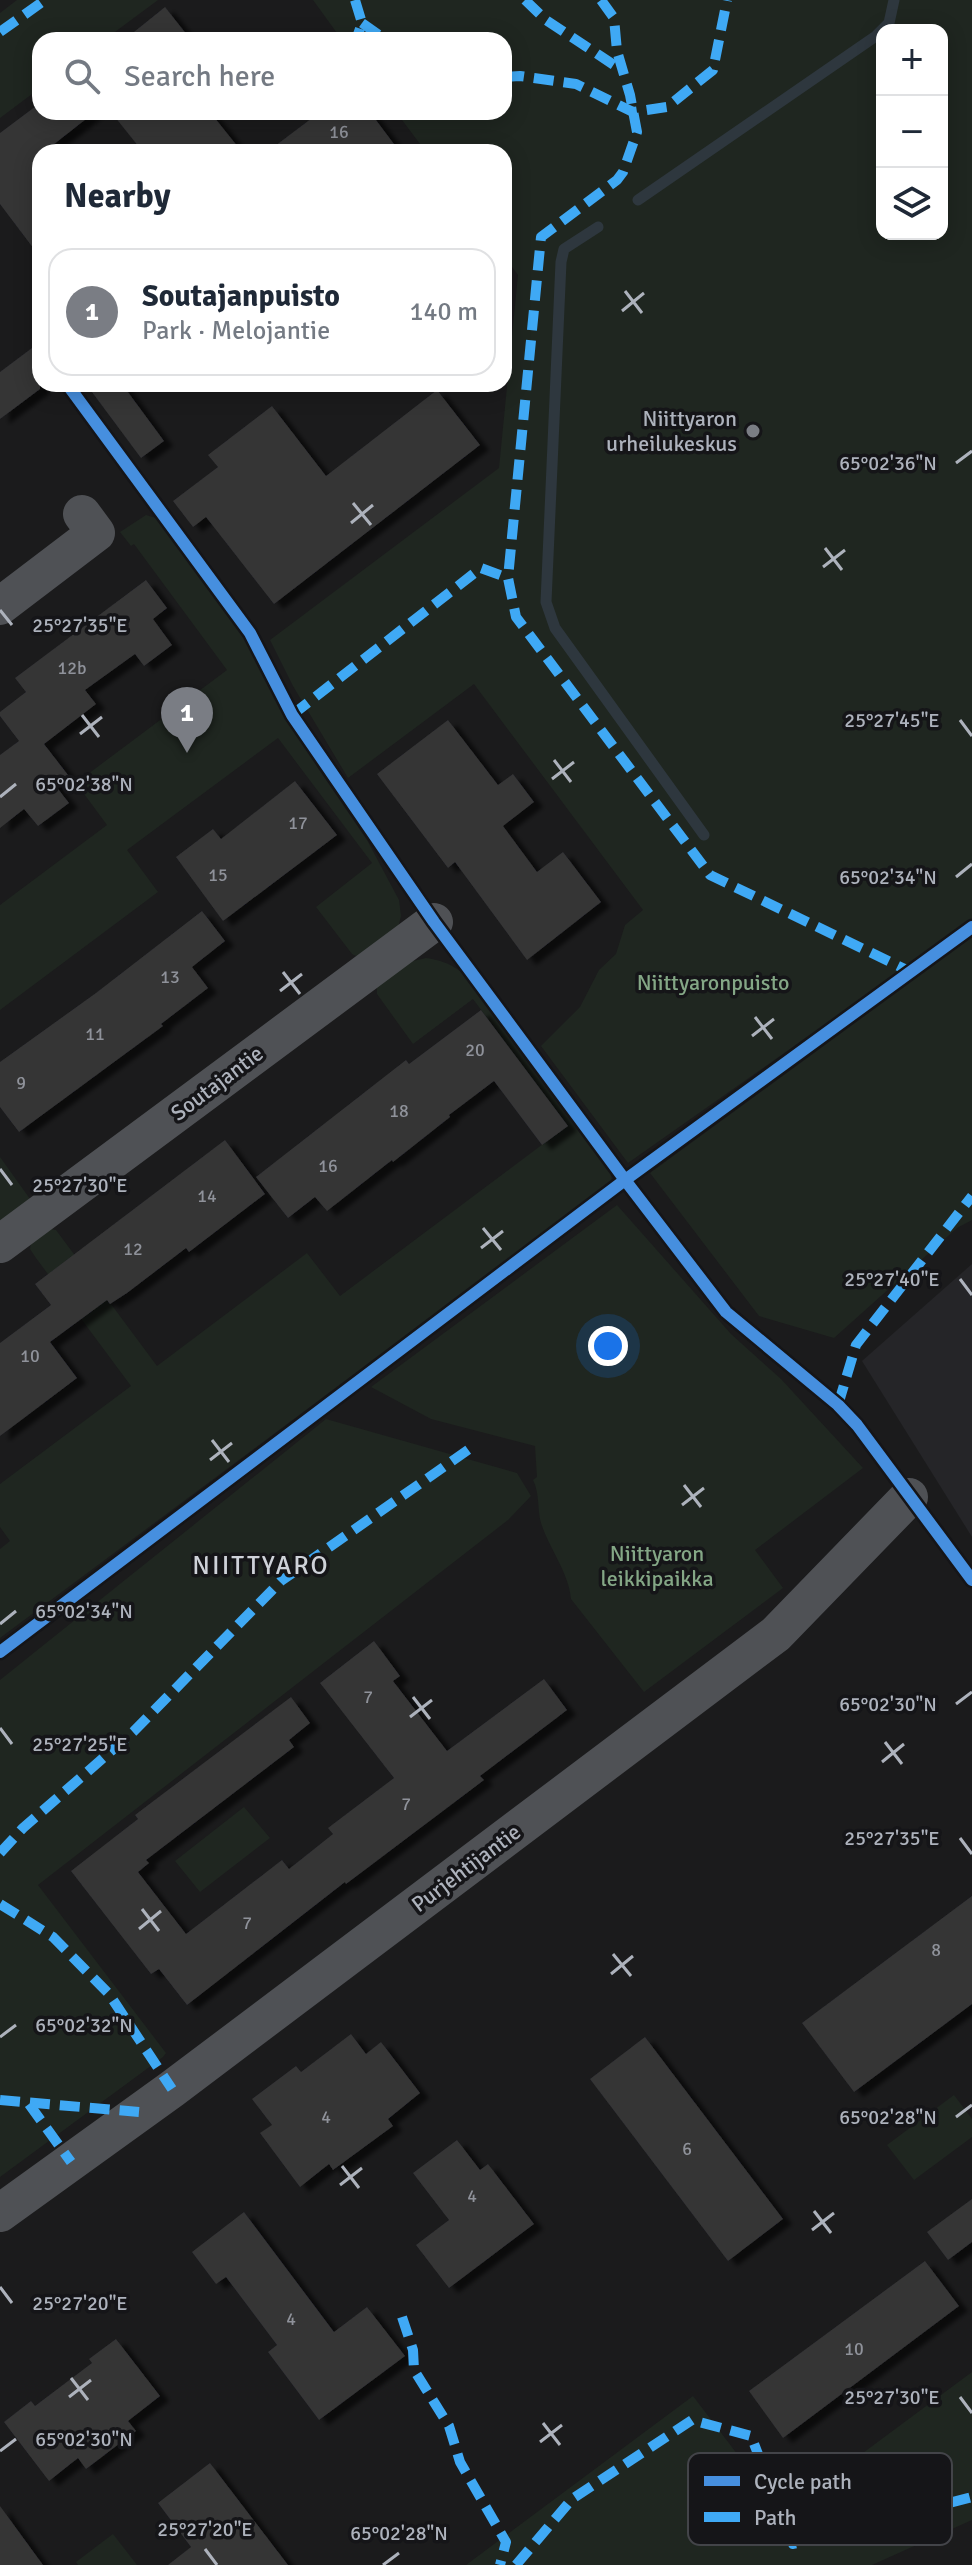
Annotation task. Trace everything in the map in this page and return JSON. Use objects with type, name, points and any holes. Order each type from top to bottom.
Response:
[{"type":"street","points":[[0,606],[96,533],[82,514]]},
{"type":"street","name":"Soutajantie","points":[[0,1244],[434,922]]},
{"type":"street","name":"Purjehtijantie","points":[[0,2213],[172,2089],[776,1634],[909,1497]]},
{"type":"shaded area","points":[[972,1264],[972,1537],[862,1361]]},
{"type":"green space","points":[[17,0],[158,0],[115,32],[32,32],[32,94],[0,118],[0,13]]},
{"type":"green space","name":"Niittyaron urheilukeskus","points":[[313,0],[972,0],[972,921],[628,1163],[541,1046],[580,1007],[599,970],[616,954],[625,925],[643,910],[474,684],[348,778],[293,686],[270,640],[499,468],[506,392],[512,392],[512,336],[518,275],[512,267],[512,144],[420,144],[402,120],[512,120],[512,32],[336,32]]},
{"type":"green space","points":[[146,515],[156,518],[245,631],[318,768],[367,840],[399,900],[401,916],[397,932],[362,959],[352,954],[316,907],[372,863],[278,738],[127,850],[158,892],[0,1010],[0,905],[107,825],[76,783],[227,670],[134,544],[131,546],[120,532]]},
{"type":"green space","points":[[972,937],[972,1220],[957,1228],[834,1338],[759,1316],[650,1173]]},
{"type":"green space","points":[[426,958],[450,965],[471,981],[610,1166],[612,1182],[0,1638],[0,1549],[10,1541],[0,1527],[0,1484],[131,1386],[36,1258],[30,1249],[31,1243],[51,1229],[56,1230],[157,1366],[307,1253],[340,1296],[567,1126],[473,999],[413,1044],[377,994],[377,986],[409,962]]},
{"type":"green space","points":[[0,1157],[30,1199],[0,1230]]},
{"type":"green space","name":"Niittyaron leikkipaikka","points":[[617,1205],[731,1334],[781,1379],[863,1468],[755,1550],[783,1588],[644,1692],[571,1599],[567,1580],[541,1523],[533,1480],[537,1477],[535,1446],[431,1419],[371,1387]]},
{"type":"green space","points":[[326,1419],[517,1473],[531,1496],[508,1520],[38,1885],[166,2053],[0,2177],[0,1680]]},
{"type":"green space","points":[[244,1807],[270,1838],[200,1892],[175,1861]]},
{"type":"green space","points":[[954,2095],[972,2119],[972,2137],[914,2180],[887,2145]]},
{"type":"green space","points":[[972,2372],[972,2520],[952,2529],[952,2453],[863,2453]]},
{"type":"green space","points":[[693,2396],[736,2453],[688,2453],[688,2545],[916,2545],[872,2565],[466,2565]]},
{"type":"green space","points":[[113,2534],[137,2565],[78,2565],[76,2562]]},
{"type":"building","points":[[165,7],[185,32],[134,32]]},
{"type":"building","points":[[32,109],[32,120],[85,120],[54,144],[32,144],[32,246],[0,204],[0,133]]},
{"type":"building","points":[[117,120],[216,120],[236,144],[137,144]]},
{"type":"building","points":[[309,120],[376,120],[394,144],[278,144]]},
{"type":"building","points":[[32,348],[32,392],[36,392],[0,419],[0,372]]},
{"type":"building","points":[[92,392],[128,392],[164,441],[141,458]]},
{"type":"building","points":[[434,392],[439,392],[480,445],[274,604],[206,517],[193,527],[173,501],[218,467],[208,455],[272,406],[326,476]]},
{"type":"building","points":[[146,580],[167,608],[153,619],[172,645],[144,666],[135,654],[85,690],[96,704],[44,744],[68,775],[55,785],[69,803],[38,826],[24,809],[0,828],[0,755],[19,741],[0,712],[26,692],[15,678]]},
{"type":"building","points":[[448,720],[498,785],[513,774],[534,802],[503,826],[537,872],[563,852],[601,902],[527,960],[455,862],[448,868],[377,774]]},
{"type":"building","points":[[295,781],[337,835],[223,921],[176,857],[213,829],[221,839]]},
{"type":"building","points":[[202,911],[225,941],[192,967],[208,988],[161,1024],[163,1026],[19,1132],[0,1107],[0,1062]]},
{"type":"building","points":[[481,1010],[568,1126],[542,1145],[494,1081],[327,1211],[315,1197],[288,1218],[256,1177],[406,1060],[409,1064]]},
{"type":"building","points":[[225,1140],[265,1194],[189,1252],[186,1248],[127,1293],[110,1304],[107,1300],[50,1342],[77,1378],[0,1436],[0,1343],[51,1305],[35,1284]]},
{"type":"building","points":[[374,1641],[400,1676],[393,1681],[447,1751],[544,1679],[567,1710],[480,1776],[484,1780],[345,1882],[187,2005],[159,1969],[151,1974],[71,1871],[138,1819],[135,1815],[291,1697],[310,1723],[289,1740],[294,1747],[146,1860],[149,1863],[138,1872],[186,1934],[282,1860],[289,1869],[333,1834],[328,1828],[394,1778],[320,1683]]},
{"type":"building","points":[[972,1896],[972,2004],[854,2092],[802,2023]]},
{"type":"building","points":[[351,2034],[366,2054],[381,2042],[420,2093],[388,2119],[393,2126],[333,2170],[329,2164],[300,2187],[260,2133],[272,2125],[252,2099],[296,2066],[301,2072]]},
{"type":"building","points":[[645,2037],[783,2219],[728,2261],[590,2079]]},
{"type":"building","points":[[457,2140],[480,2170],[488,2164],[534,2224],[449,2288],[416,2245],[449,2220],[413,2173]]},
{"type":"building","points":[[972,2199],[972,2242],[948,2260],[927,2232]]},
{"type":"building","points":[[244,2212],[334,2332],[367,2307],[405,2356],[319,2420],[268,2352],[277,2345],[226,2277],[216,2284],[192,2252]]},
{"type":"building","points":[[925,2261],[959,2306],[783,2438],[749,2391]]},
{"type":"building","points":[[116,2339],[160,2396],[128,2421],[136,2431],[86,2469],[78,2458],[49,2481],[4,2422],[31,2401],[35,2406],[92,2363],[89,2359]]},
{"type":"building","points":[[210,2463],[288,2565],[168,2565],[191,2547],[158,2503]]},
{"type":"building","points":[[0,2506],[43,2565],[0,2565]]},
{"type":"waterway","points":[[638,200],[876,36],[889,23],[894,0]]},
{"type":"waterway","points":[[598,227],[564,249],[561,262],[546,602],[555,628],[704,835]]},
{"type":"marked path","points":[[0,32],[45,0]]},
{"type":"marked path","points":[[355,0],[362,23],[359,32]]},
{"type":"marked path","points":[[525,0],[546,20],[623,71]]},
{"type":"marked path","points":[[601,0],[614,18],[617,51],[637,132],[623,172],[617,180],[541,237],[508,578],[516,617],[710,875],[911,972]]},
{"type":"marked path","points":[[512,76],[576,84],[633,112],[667,107],[713,70],[727,0]]},
{"type":"marked path","points":[[362,23],[375,32]]},
{"type":"marked path","points":[[292,715],[481,568],[508,578]]},
{"type":"marked path","points":[[838,1405],[856,1345],[972,1196]]},
{"type":"marked path","points":[[0,1853],[23,1828],[134,1731],[281,1581],[475,1445]]},
{"type":"marked path","points":[[0,1904],[53,1937],[109,1994],[172,2089]]},
{"type":"marked path","points":[[0,2100],[139,2112]]},
{"type":"marked path","points":[[29,2104],[71,2162]]},
{"type":"marked path","points":[[402,2317],[413,2350],[414,2370],[449,2426],[460,2462],[506,2542],[500,2565]]},
{"type":"marked path","points":[[516,2565],[572,2499],[692,2420],[751,2436],[758,2453]]},
{"type":"marked path","points":[[952,2502],[972,2497]]},
{"type":"cycle path","points":[[73,392],[250,633],[292,715],[434,922],[625,1180],[726,1312],[838,1405],[857,1425],[972,1580]]},
{"type":"cycle path","points":[[0,1652],[625,1180],[972,927]]},
{"type":"place","name":"Niittyaron urheilukeskus","points":[[753,431]]},
{"type":"place","name":"Soutajanpuisto","points":[[187,753]]},
{"type":"district","name":"NIITTYARO","points":[[261,1566]]},
{"type":"park label","name":"Niittyaronpuisto","points":[[713,982]]}]
